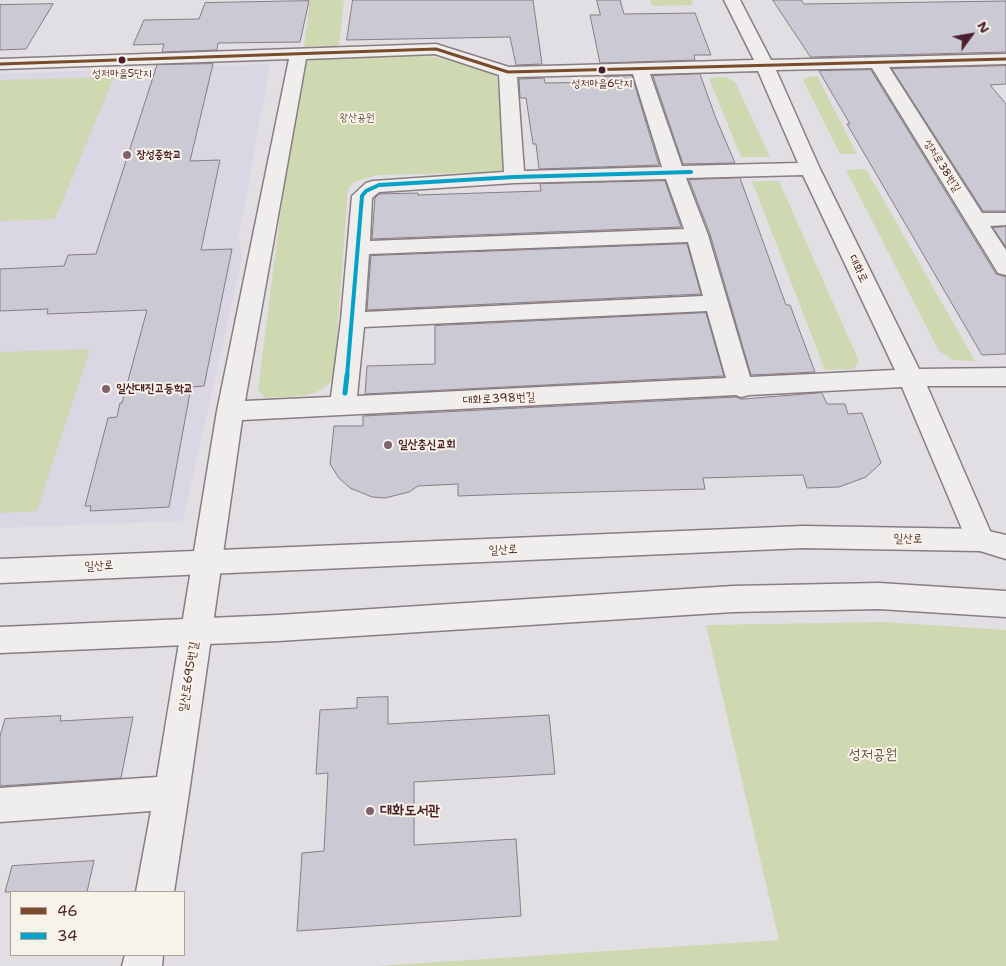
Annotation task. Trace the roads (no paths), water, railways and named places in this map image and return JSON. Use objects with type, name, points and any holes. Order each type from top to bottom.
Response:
[{"type":"street","name":"대화로","points":[[732,0],[765,66],[810,169],[993,544]]},
{"type":"street","points":[[0,64],[436,49],[508,72],[1003,63]]},
{"type":"street","name":"일산로695번길","points":[[155,891],[172,794],[230,411],[298,55]]},
{"type":"street","name":"성저로38번길","points":[[878,64],[1006,268]]},
{"type":"street","points":[[640,70],[697,235],[741,388]]},
{"type":"street","points":[[508,72],[514,177]]},
{"type":"street","points":[[343,406],[353,320],[362,196],[373,186],[514,177],[810,169]]},
{"type":"street","points":[[976,220],[1006,219]]},
{"type":"street","points":[[359,248],[697,235]]},
{"type":"street","points":[[353,320],[718,303]]},
{"type":"street","name":"대화로398번길","points":[[230,411],[741,388],[911,378],[1006,376]]},
{"type":"street","name":"일산로","points":[[0,571],[803,537],[993,544]]},
{"type":"street","points":[[0,640],[278,628],[733,599],[879,596],[1006,604]]},
{"type":"street","points":[[0,805],[172,794]]},
{"type":"place","name":"성저마을5단지","points":[[122,60]]},
{"type":"place","name":"성저마을6단지","points":[[602,70]]},
{"type":"place","name":"장성중학교","points":[[127,155]]},
{"type":"place","name":"일산대진고등학교","points":[[106,389]]},
{"type":"place","name":"일산충신교회","points":[[388,445]]},
{"type":"place","name":"대화도서관","points":[[370,811]]},
{"type":"park label","name":"왕산공원","points":[[357,118]]},
{"type":"park label","name":"성저공원","points":[[873,755]]}]
